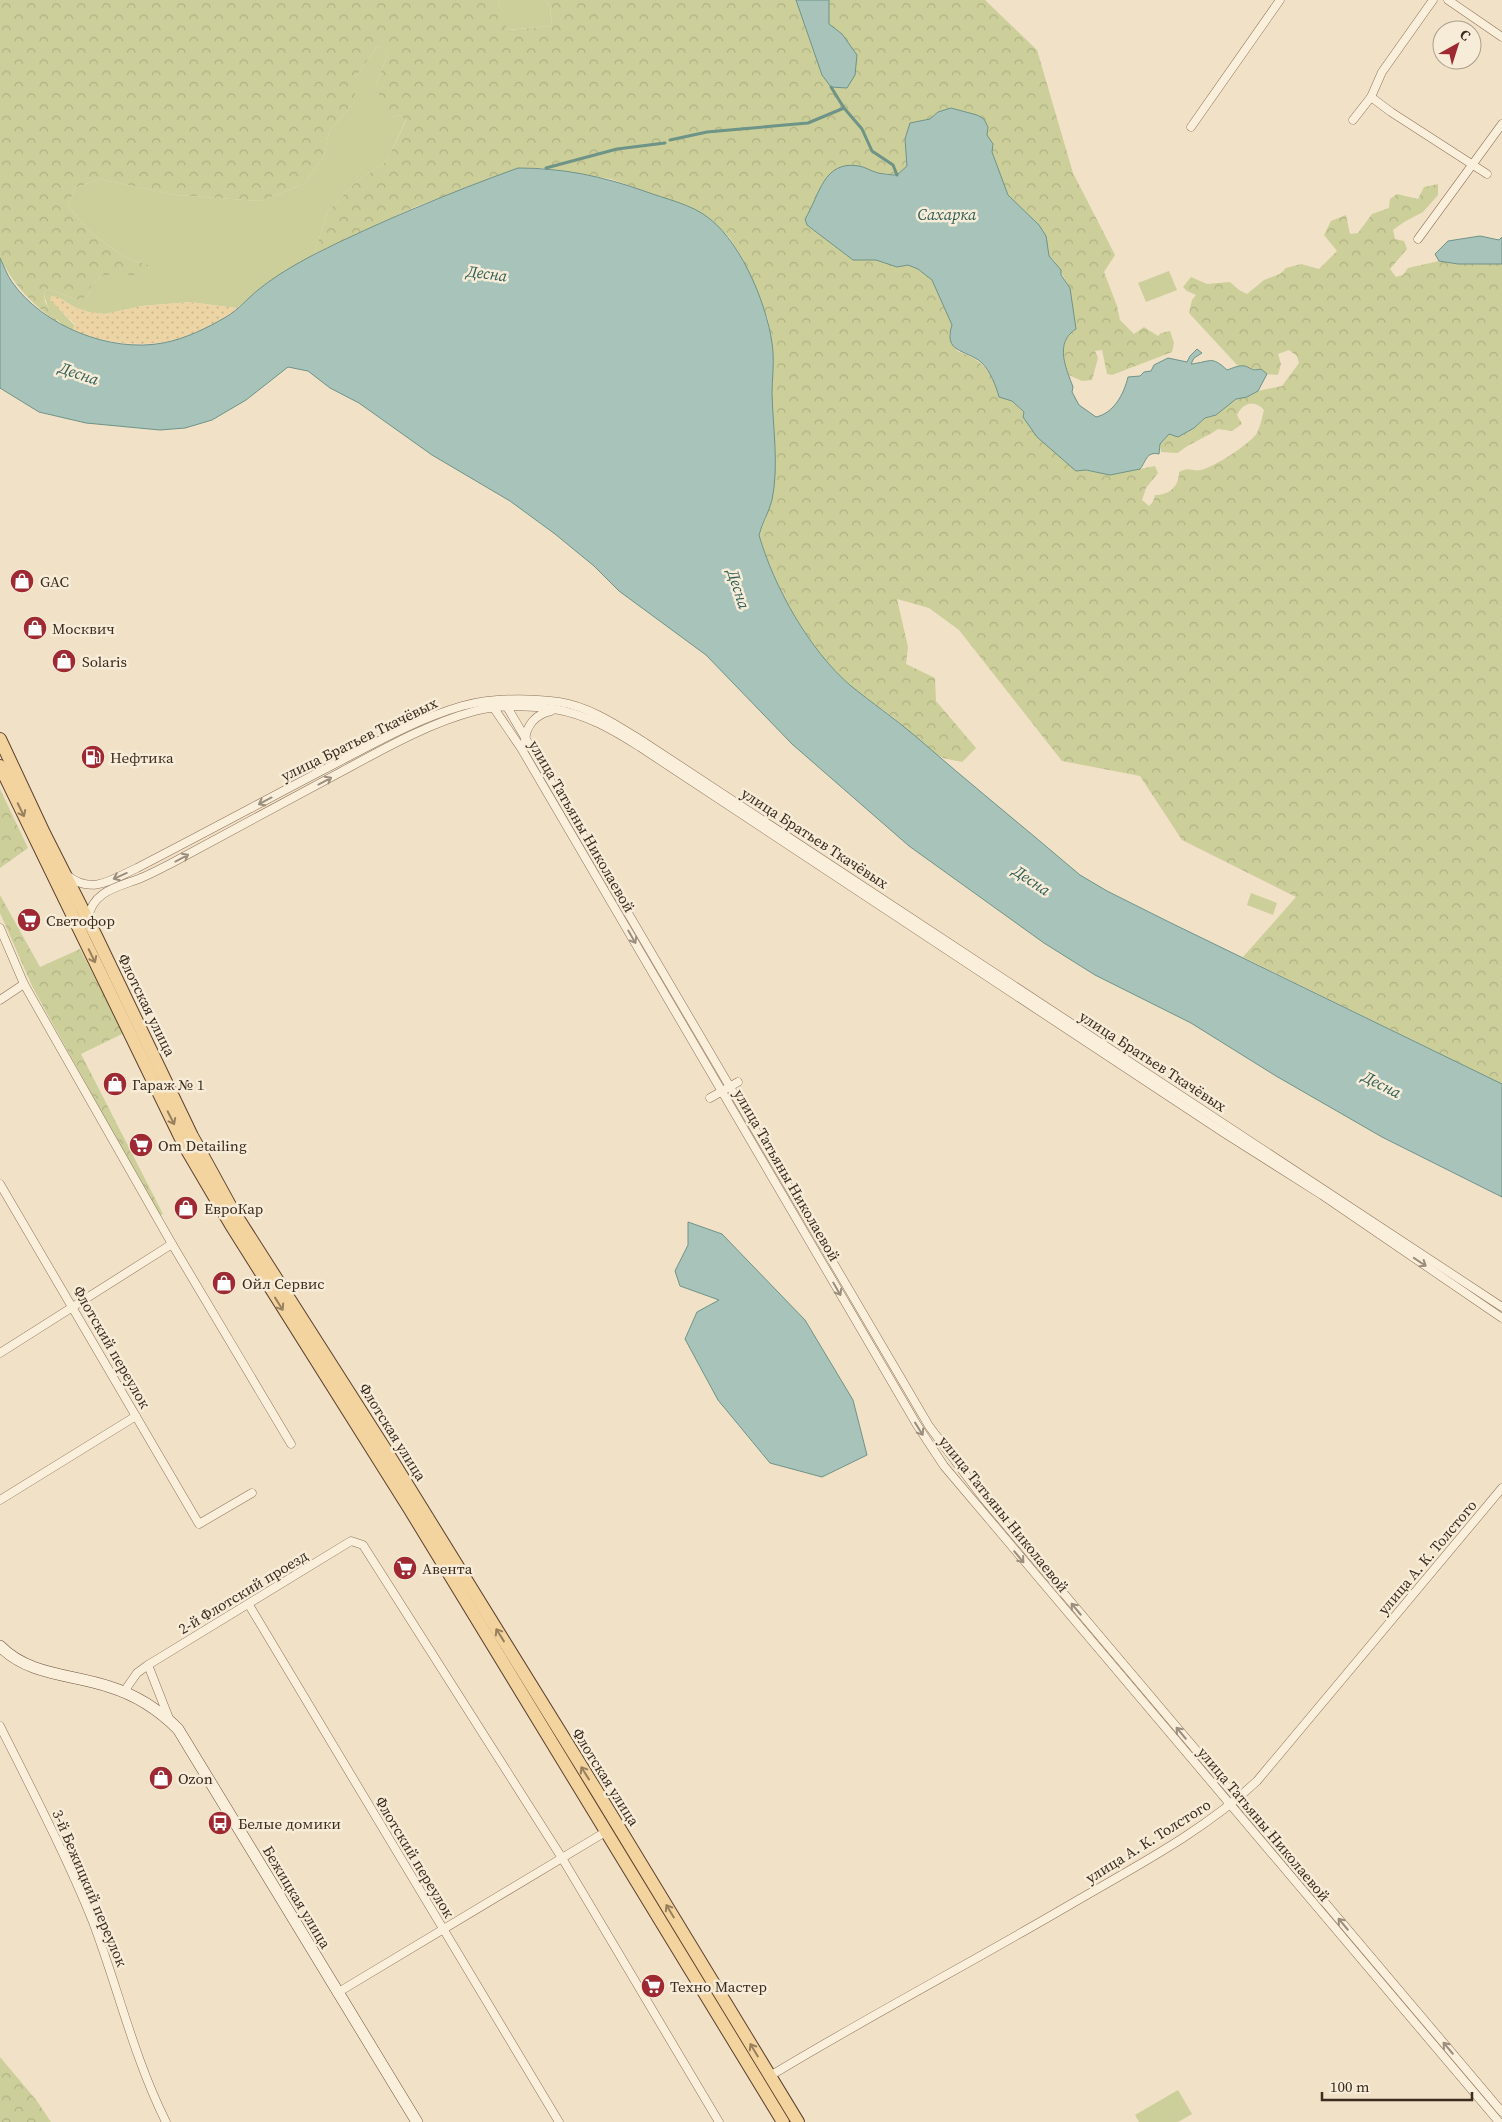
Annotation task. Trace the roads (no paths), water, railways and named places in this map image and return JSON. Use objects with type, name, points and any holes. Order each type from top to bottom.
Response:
[{"type":"main road","name":"Флотская улица","points":[[0,739],[192,1136],[232,1209],[392,1460],[598,1793],[798,2122]]},
{"type":"main road","name":"Флотская улица","points":[[0,766],[184,1144],[231,1225],[414,1516],[783,2122]]},
{"type":"street","points":[[1191,127],[1280,0]]},
{"type":"street","points":[[1353,120],[1370,97],[1382,72],[1432,0]]},
{"type":"street","points":[[1448,0],[1502,37]]},
{"type":"street","points":[[1370,97],[1487,174]]},
{"type":"street","points":[[1418,239],[1502,124]]},
{"type":"street","name":"улица Братьев Ткачёвых","points":[[64,872],[76,882],[90,886],[104,883],[138,868],[334,764],[404,730],[461,707],[489,701],[576,713],[606,726],[640,747],[1216,1128],[1322,1195],[1502,1318]]},
{"type":"street","name":"улица Татьяны Николаевой","points":[[489,701],[522,742]]},
{"type":"street","name":"улица Братьев Ткачёвых","points":[[87,920],[90,908],[96,898],[107,890],[143,878],[375,754],[463,714],[494,709],[505,704],[559,702],[578,707],[609,720],[1502,1307]]},
{"type":"street","name":"улица Татьяны Николаевой","points":[[505,704],[522,742],[725,1089],[921,1432],[944,1466],[1500,2122]]},
{"type":"street","points":[[485,710],[522,742],[536,718],[545,712],[558,710]]},
{"type":"street","points":[[0,928],[24,984],[172,1244],[291,1444]]},
{"type":"street","points":[[0,1000],[24,984]]},
{"type":"street","points":[[710,1098],[738,1082]]},
{"type":"street","name":"улица Татьяны Николаевой","points":[[725,1089],[934,1433],[984,1500],[1502,2112]]},
{"type":"street","name":"Флотский переулок","points":[[0,1184],[199,1524],[252,1492]]},
{"type":"street","points":[[0,1353],[172,1244]]},
{"type":"street","points":[[0,1500],[136,1416]]},
{"type":"street","name":"улица А. К. Толстого","points":[[770,2076],[1132,1869],[1230,1805],[1258,1780],[1502,1488]]},
{"type":"street","name":"2-й Флотский проезд","points":[[123,1693],[137,1673],[148,1665],[351,1542],[363,1545],[562,1858]]},
{"type":"street","name":"Флотский переулок","points":[[249,1605],[442,1930],[559,2122]]},
{"type":"street","name":"Бежицкая улица","points":[[0,1646],[15,1658],[31,1666],[111,1687],[156,1709],[171,1722],[186,1740],[337,1993],[417,2122]]},
{"type":"street","points":[[148,1665],[171,1722]]},
{"type":"street","name":"3-й Бежицкий переулок","points":[[0,1726],[70,1870],[92,1921],[113,1976],[134,2043],[166,2122]]},
{"type":"street","points":[[337,1993],[607,1831]]},
{"type":"street","points":[[562,1858],[719,2122]]},
{"type":"water","points":[[796,0],[829,0],[829,24],[842,34],[857,55],[855,75],[847,88],[831,87],[822,75]]},
{"type":"water","name":"Сахарка","points":[[951,108],[977,115],[984,119],[988,127],[987,135],[993,144],[992,152],[1008,195],[1039,225],[1046,236],[1049,256],[1061,270],[1061,275],[1070,288],[1076,329],[1065,341],[1064,356],[1067,372],[1073,387],[1072,392],[1079,405],[1096,417],[1102,415],[1117,402],[1124,390],[1128,377],[1140,376],[1144,372],[1151,371],[1154,365],[1168,358],[1187,362],[1197,349],[1202,353],[1194,358],[1191,364],[1214,361],[1227,370],[1243,366],[1254,370],[1261,369],[1267,374],[1258,391],[1247,397],[1236,399],[1216,415],[1205,418],[1194,428],[1178,437],[1169,434],[1160,444],[1159,454],[1151,454],[1140,469],[1110,475],[1086,470],[1076,471],[1037,437],[1023,417],[1024,412],[1012,401],[999,397],[990,374],[984,365],[953,346],[950,341],[952,325],[932,280],[918,269],[908,265],[897,267],[876,260],[853,260],[807,225],[805,219],[819,190],[824,181],[837,168],[859,166],[878,173],[897,175],[907,166],[905,139],[910,123],[930,119],[938,112]]},
{"type":"water","name":"Десна","points":[[518,168],[550,169],[597,177],[695,209],[722,230],[744,262],[767,318],[773,352],[772,394],[775,474],[772,500],[759,535],[774,575],[795,616],[821,655],[836,671],[851,686],[906,729],[1080,875],[1107,891],[1169,922],[1502,1084],[1502,1197],[1382,1137],[1276,1076],[1191,1023],[1095,975],[1044,943],[909,846],[792,744],[706,655],[619,591],[594,566],[555,534],[510,501],[432,455],[359,403],[330,388],[308,371],[288,367],[246,400],[212,420],[185,428],[160,430],[86,423],[39,412],[0,388],[0,258],[10,279],[25,298],[41,312],[59,323],[79,333],[100,340],[121,344],[143,345],[163,343],[196,333],[226,317],[271,280],[315,254],[415,208]]},
{"type":"water","points":[[1480,236],[1499,240],[1502,237],[1502,264],[1458,264],[1439,261],[1435,254],[1448,241]]},
{"type":"water","points":[[688,1222],[722,1234],[805,1320],[853,1400],[867,1455],[822,1477],[770,1463],[718,1400],[685,1339],[697,1312],[719,1300],[680,1286],[675,1271],[688,1245]]},
{"type":"waterway","points":[[831,87],[844,108],[862,129],[872,151],[893,165],[897,175]]},
{"type":"waterway","points":[[670,140],[707,132],[808,123],[844,108]]},
{"type":"waterway","points":[[546,168],[617,149],[665,143]]},
{"type":"place","name":"GAC","points":[[22,581]]},
{"type":"place","name":"Москвич","points":[[35,628]]},
{"type":"place","name":"Solaris","points":[[64,661]]},
{"type":"place","name":"Нефтика","points":[[93,757]]},
{"type":"place","name":"Светофор","points":[[29,920]]},
{"type":"place","name":"Гараж № 1","points":[[115,1084]]},
{"type":"place","name":"Om Detailing","points":[[141,1145]]},
{"type":"place","name":"ЕвроКар","points":[[186,1208]]},
{"type":"place","name":"Ойл Сервис","points":[[224,1283]]},
{"type":"place","name":"Авента","points":[[405,1568]]},
{"type":"place","name":"Ozon","points":[[161,1778]]},
{"type":"place","name":"Белые домики","points":[[220,1823]]},
{"type":"place","name":"Техно Мастер","points":[[653,1986]]}]
